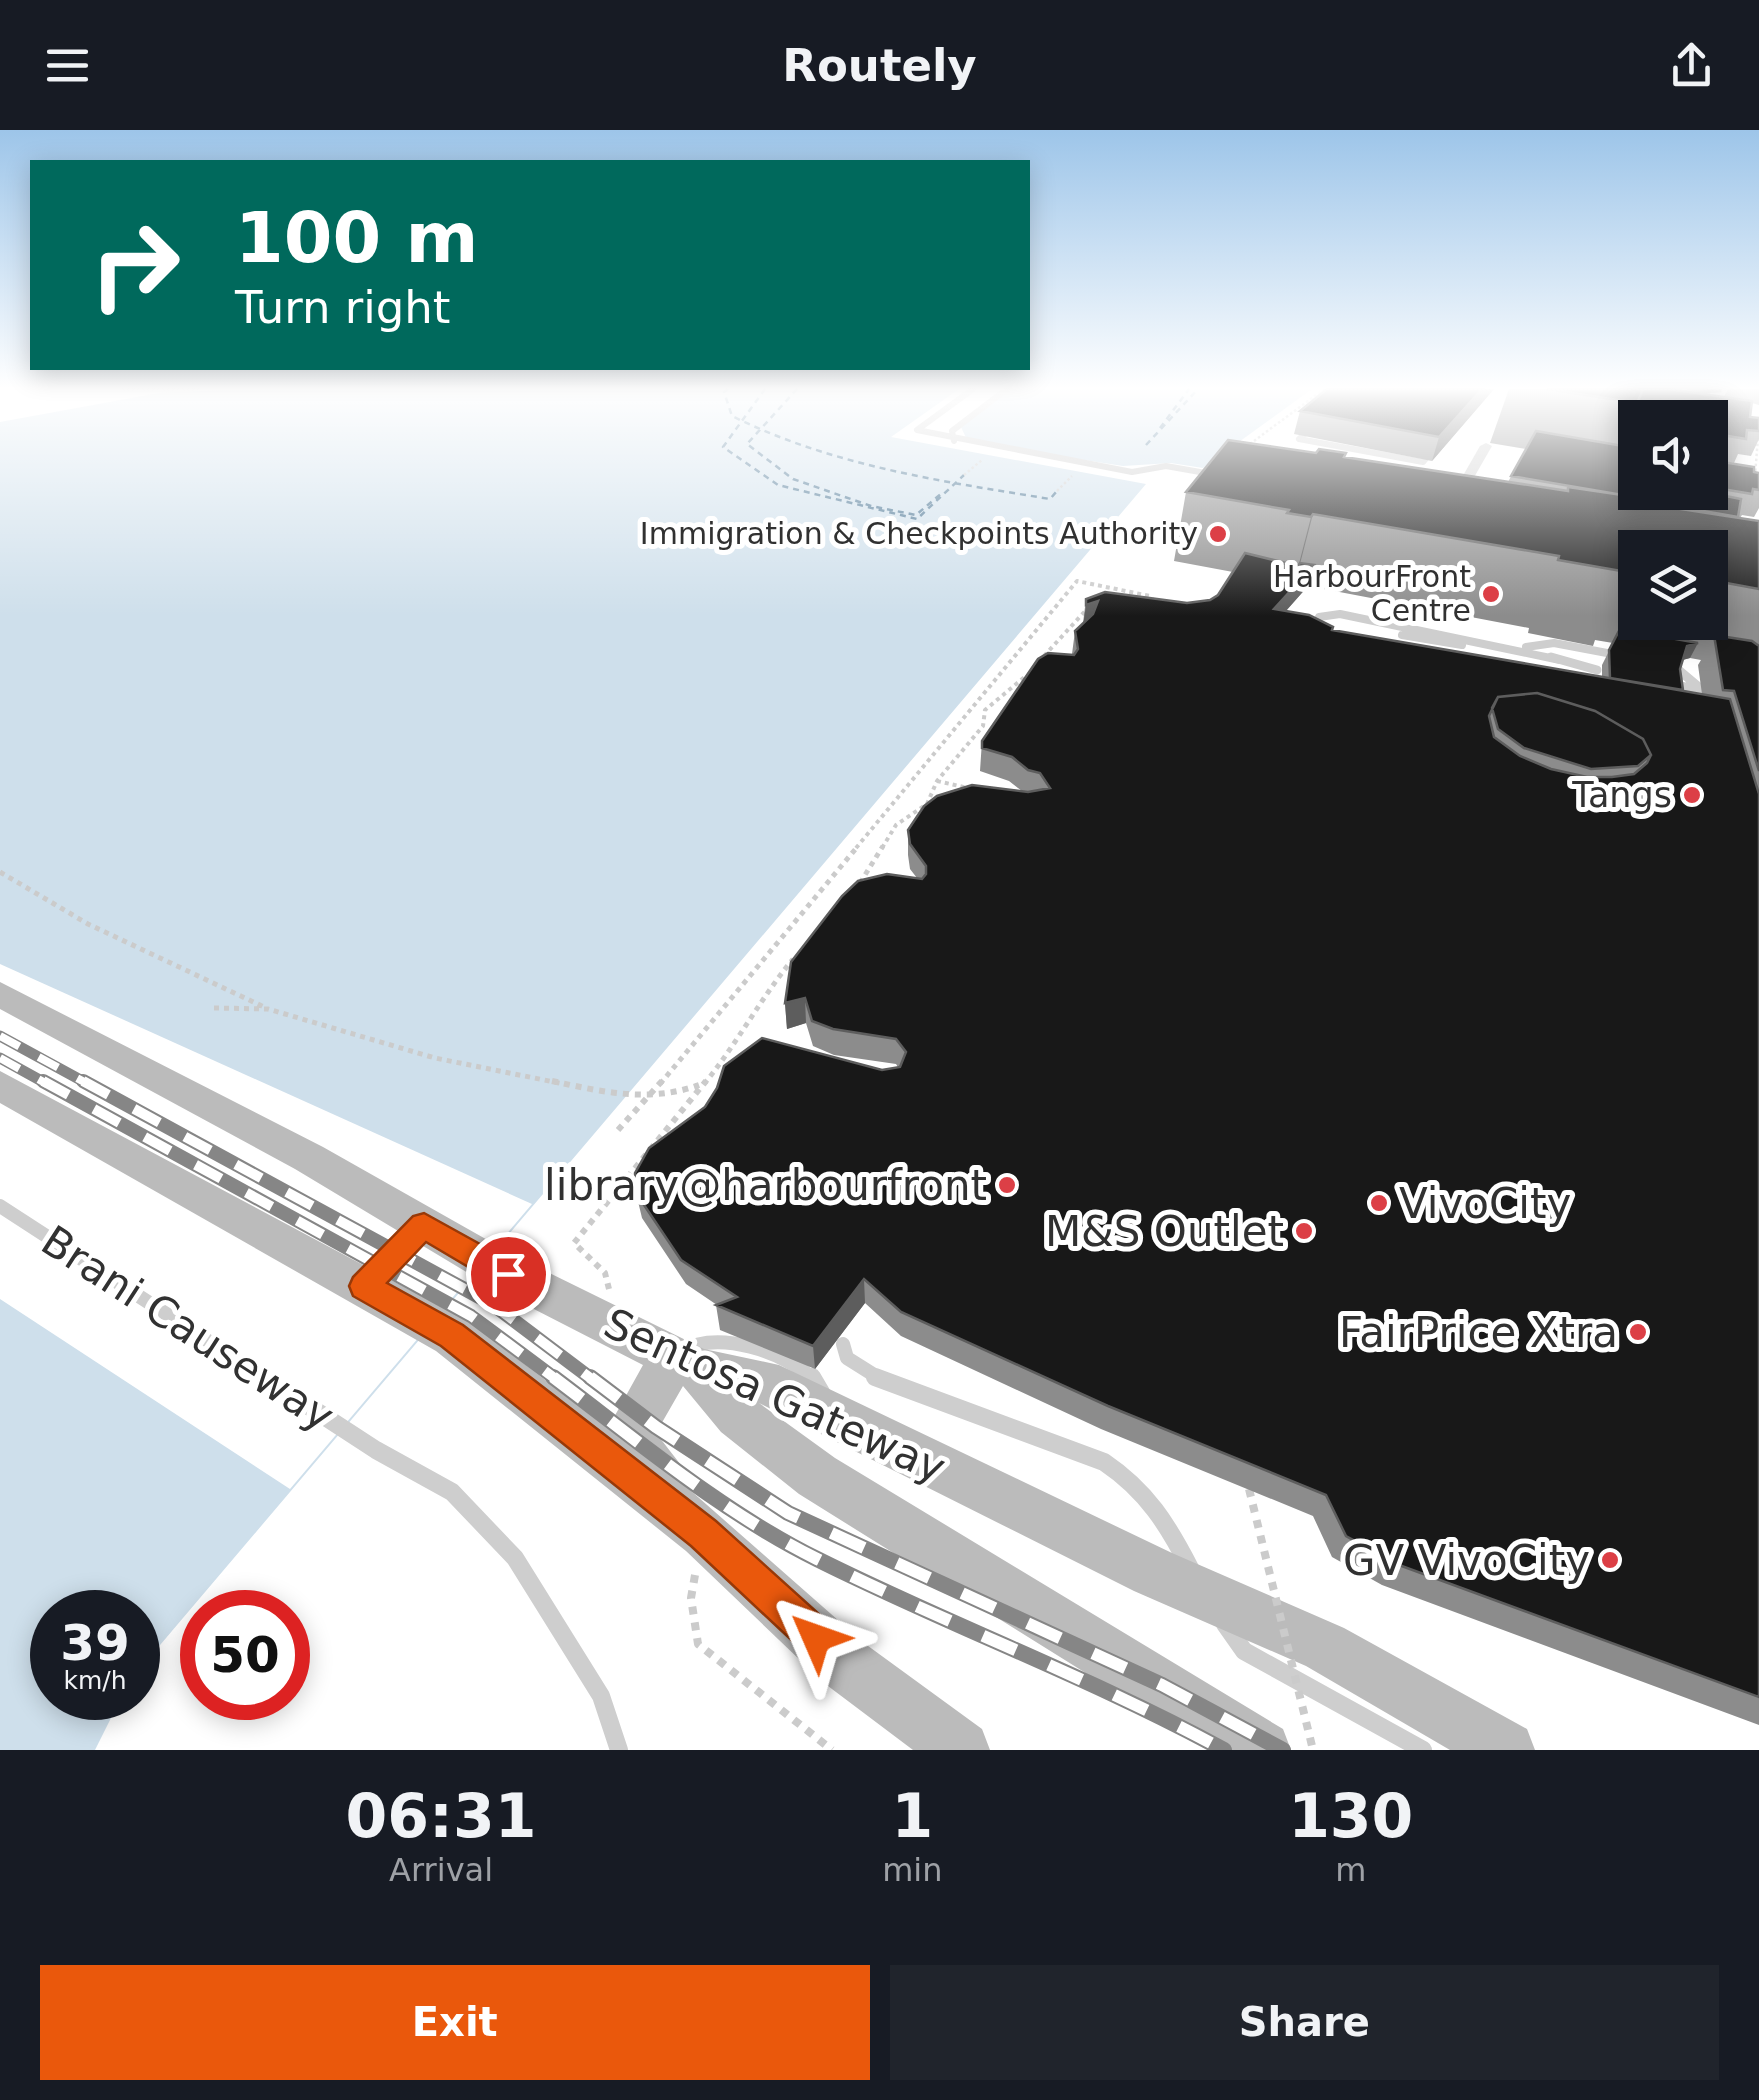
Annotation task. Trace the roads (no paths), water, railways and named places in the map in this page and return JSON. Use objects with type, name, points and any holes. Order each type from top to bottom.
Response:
[{"type":"main road","name":"Sentosa Gateway","points":[[0,994],[309,1158],[508,1274],[686,1363],[763,1380],[1204,1594],[1325,1646],[1506,1750]]},
{"type":"main road","points":[[0,1085],[452,1336],[704,1533],[844,1664],[961,1750]]},
{"type":"main road","points":[[704,1533],[634,1450],[633,1423],[686,1363],[749,1429],[817,1476],[1262,1750]]},
{"type":"street","points":[[1464,516],[1448,513],[1476,465]]},
{"type":"lane","points":[[1090,465],[1132,472],[1166,466],[1221,475]]},
{"type":"lane","points":[[1328,640],[1314,631],[1319,618],[1340,614],[1516,648],[1597,670]]},
{"type":"lane","points":[[1402,635],[1617,674]]},
{"type":"lane","points":[[1516,648],[1554,643],[1606,653]]},
{"type":"lane","points":[[1675,667],[1708,691],[1717,709]]},
{"type":"lane","points":[[1664,683],[1728,695]]},
{"type":"lane","name":"Brani Causeway","points":[[0,1206],[376,1450],[452,1492],[515,1558],[601,1696],[618,1750]]},
{"type":"lane","points":[[364,1286],[424,1225]]},
{"type":"lane","points":[[843,1344],[846,1358],[874,1377],[1104,1462],[1138,1484],[1157,1504],[1204,1594],[1244,1650],[1423,1750]]},
{"type":"water","points":[[0,465],[1041,465],[1146,484],[207,1590],[180,1590],[180,1622],[160,1645],[160,1590],[30,1590],[30,1720],[110,1720],[95,1750],[0,1750]]},
{"type":"railway","points":[[0,1036],[88,1084]]},
{"type":"railway","points":[[0,1058],[47,1084]]},
{"type":"railway","points":[[43,1081],[471,1316],[555,1378]]},
{"type":"railway","points":[[83,1081],[492,1304],[593,1380]]},
{"type":"railway","points":[[590,1377],[656,1427],[788,1513],[1162,1685],[1283,1750]]},
{"type":"railway","points":[[555,1378],[681,1474],[782,1540],[1124,1699],[1224,1750]]},
{"type":"place","name":"Immigration & Checkpoints Authority","points":[[1218,534]]},
{"type":"place","name":"HarbourFront Centre","points":[[1491,594]]},
{"type":"place","name":"Tangs","points":[[1692,795]]},
{"type":"place","name":"library@harbourfront","points":[[1007,1185]]},
{"type":"place","name":"VivoCity","points":[[1379,1203]]},
{"type":"place","name":"M&S Outlet","points":[[1304,1231]]},
{"type":"place","name":"FairPrice Xtra","points":[[1638,1332]]},
{"type":"place","name":"GV VivoCity","points":[[1610,1560]]}]
